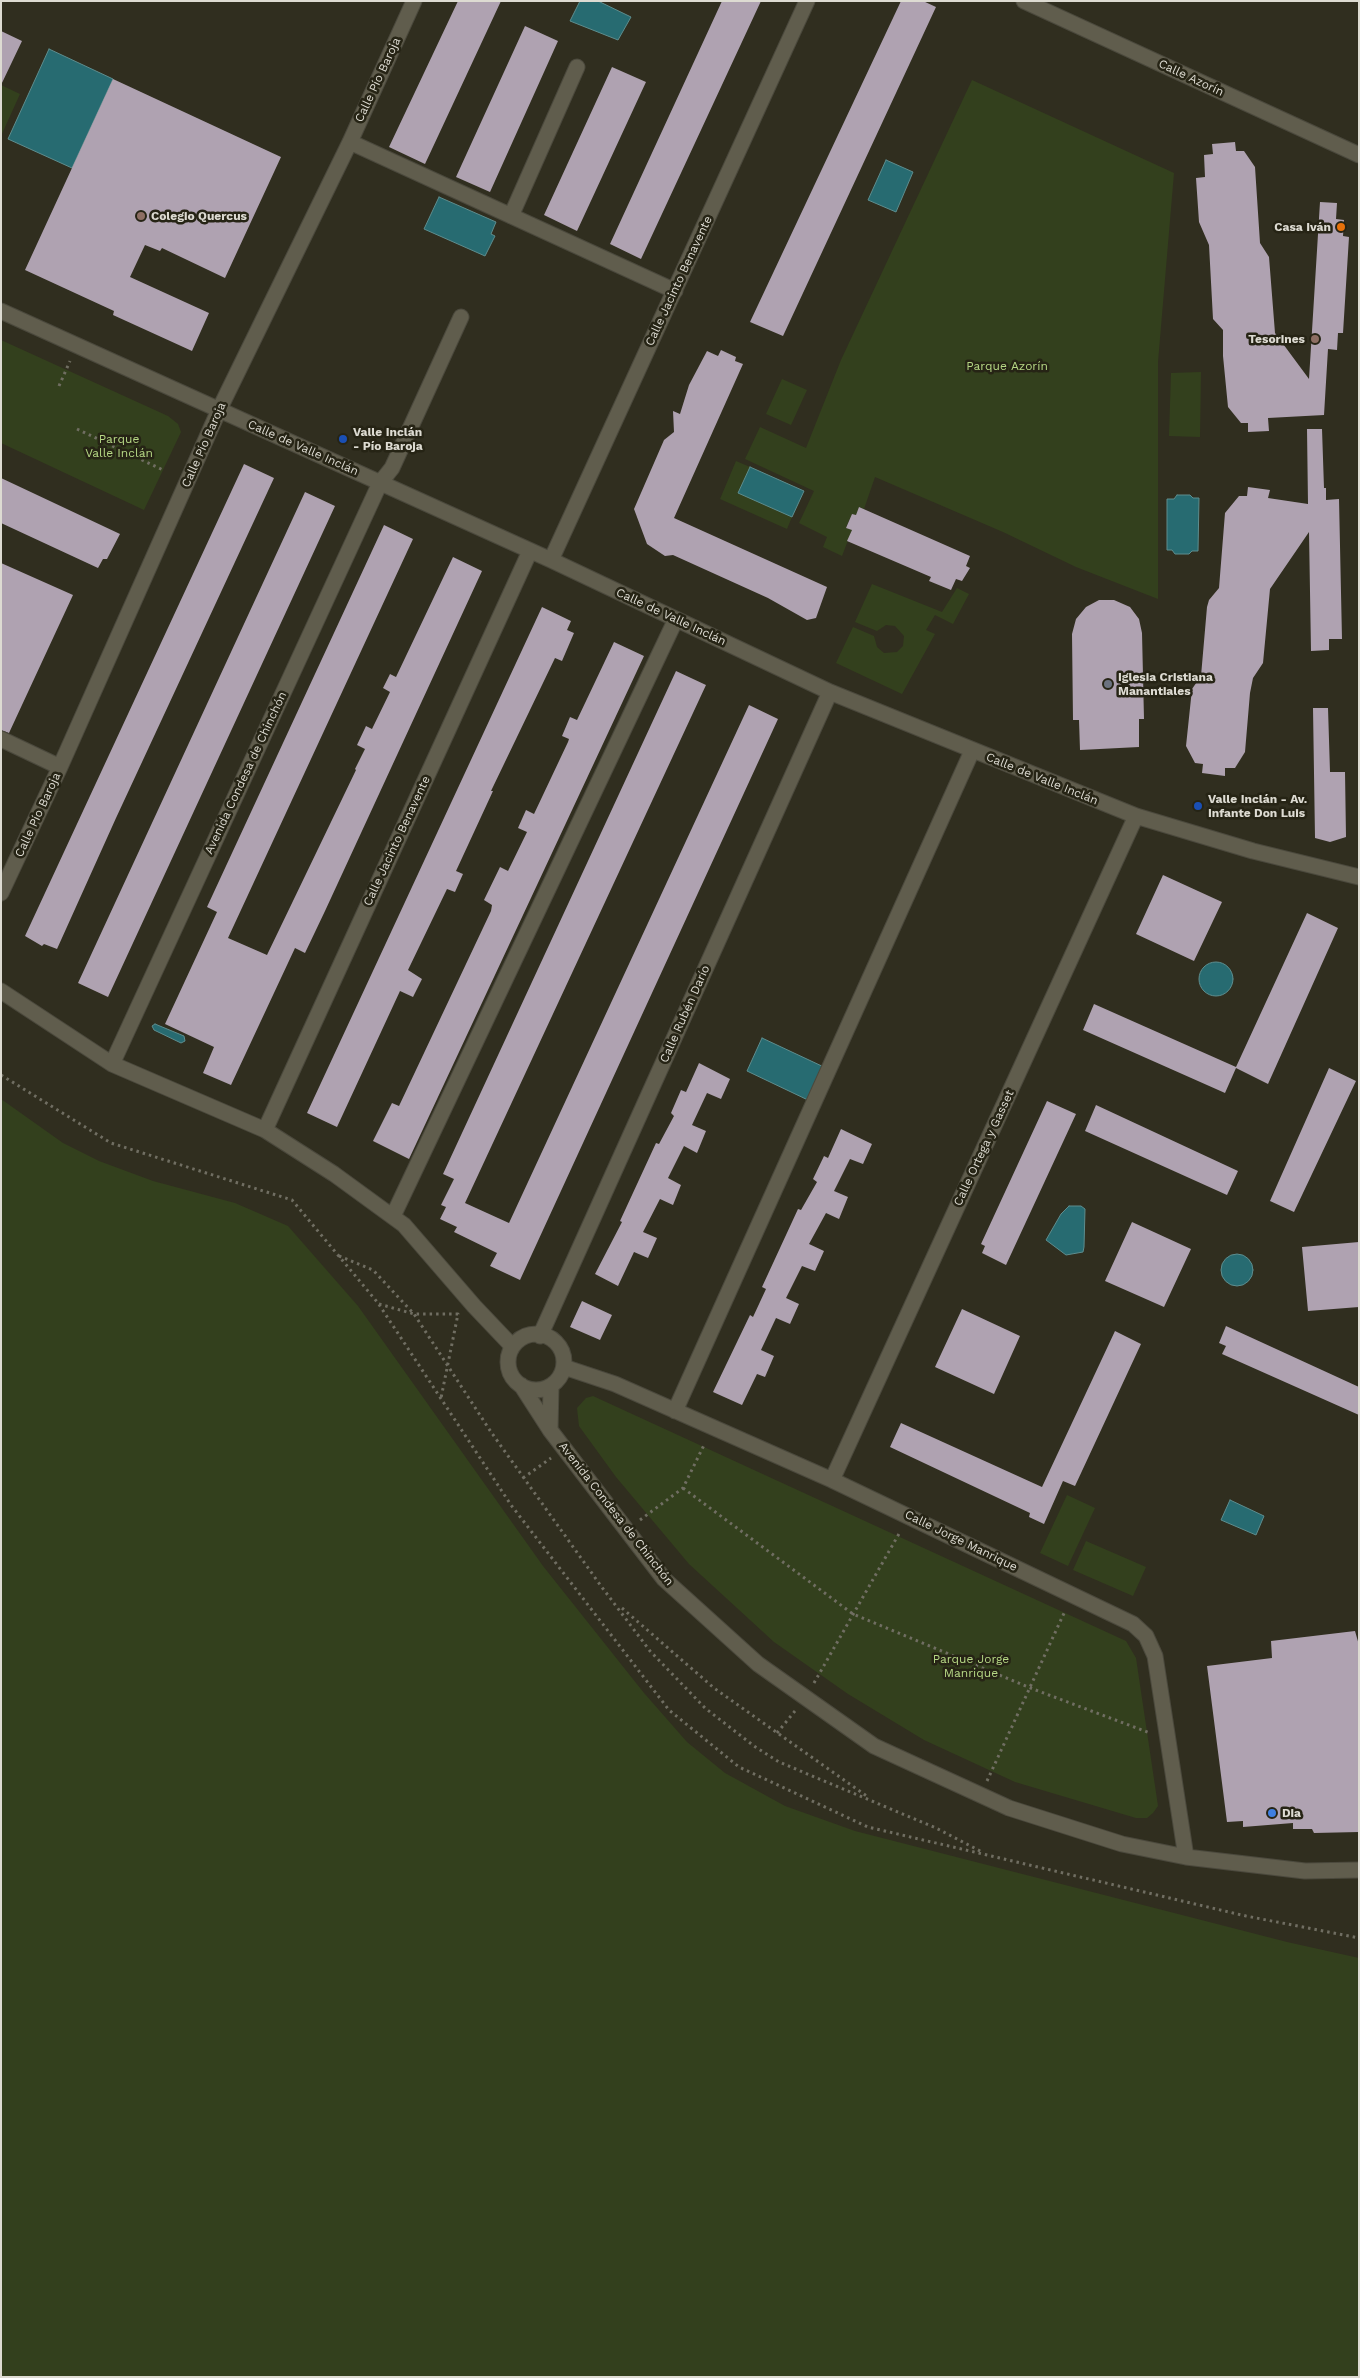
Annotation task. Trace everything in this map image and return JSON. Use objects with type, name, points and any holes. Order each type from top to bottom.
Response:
[{"type":"street","name":"Calle Pío Baroja","points":[[1,893],[60,767],[219,410],[350,142],[414,1]]},
{"type":"street","name":"Calle Jacinto Benavente","points":[[551,560],[807,1]]},
{"type":"street","name":"Calle Azorín","points":[[1024,1],[1359,155]]},
{"type":"street","points":[[510,216],[578,67]]},
{"type":"street","points":[[350,142],[675,291]]},
{"type":"street","name":"Calle de Valle Inclán","points":[[1,312],[551,560],[830,692],[1136,816],[1253,851],[1359,877]]},
{"type":"street","name":"Avenida Condesa de Chinchón","points":[[112,1064],[380,483],[392,468],[461,317]]},
{"type":"street","name":"Calle Jacinto Benavente","points":[[265,1130],[530,552]]},
{"type":"street","points":[[393,1216],[676,619]]},
{"type":"street","name":"Calle Rubén Darío","points":[[540,1336],[830,692]]},
{"type":"street","points":[[1,740],[60,767]]},
{"type":"street","points":[[676,1411],[972,751]]},
{"type":"street","name":"Calle Ortega y Gasset","points":[[832,1480],[1136,816]]},
{"type":"street","points":[[1,991],[112,1064],[265,1130],[334,1174],[404,1225],[474,1306],[512,1346]]},
{"type":"street","points":[[540,1336],[556,1344],[564,1359],[564,1367],[558,1380],[551,1386],[531,1388],[521,1385],[508,1372],[506,1360],[512,1346],[524,1338],[540,1336]]},
{"type":"street","name":"Calle Jorge Manrique","points":[[564,1367],[615,1384],[832,1480],[1133,1624],[1146,1636],[1155,1656],[1186,1857]]},
{"type":"street","name":"Avenida Condesa de Chinchón","points":[[521,1385],[550,1430],[664,1579],[758,1664],[874,1746],[1009,1808],[1122,1844],[1186,1857],[1305,1871],[1359,1870]]},
{"type":"street","name":"Avenida Condesa de Chinchón","points":[[550,1430],[551,1386]]},
{"type":"path","points":[[59,386],[77,345]]},
{"type":"path","points":[[77,429],[163,470]]},
{"type":"path","points":[[338,1256],[373,1270],[414,1314],[491,1432],[650,1651],[705,1708],[754,1746],[779,1762],[936,1828],[987,1855]]},
{"type":"path","points":[[378,1303],[414,1314],[458,1314],[441,1398]]},
{"type":"path","points":[[627,1530],[683,1488],[712,1427]]},
{"type":"path","points":[[524,1478],[564,1448]]},
{"type":"path","points":[[683,1488],[853,1614],[1030,1688],[1168,1740]]},
{"type":"path","points":[[777,1733],[806,1698],[908,1516]]},
{"type":"path","points":[[980,1795],[1073,1595]]},
{"type":"path","points":[[622,1608],[714,1688],[872,1800]]},
{"type":"green space","name":"Parque Azorín","points":[[972,80],[1174,173],[1158,362],[1158,599],[1076,567],[1003,532],[875,477],[864,509],[859,507],[856,515],[852,514],[846,527],[852,530],[842,556],[823,547],[827,537],[799,523],[814,491],[745,459],[760,427],[806,448],[841,360]]},
{"type":"green space","points":[[1,85],[20,94],[1,136]]},
{"type":"green space","name":"Parque Valle Inclán","points":[[1,340],[168,416],[178,424],[181,432],[144,510],[1,443]]},
{"type":"green space","points":[[1201,372],[1200,437],[1169,436],[1171,373]]},
{"type":"green space","points":[[782,379],[807,390],[791,425],[766,414]]},
{"type":"green space","points":[[736,461],[750,467],[739,493],[792,517],[787,529],[720,499]]},
{"type":"green space","points":[[872,584],[942,612],[957,588],[969,594],[953,624],[935,615],[926,630],[935,634],[902,694],[836,663],[853,627],[874,636],[877,647],[884,653],[897,652],[903,646],[904,636],[895,626],[886,625],[877,631],[855,622]]},
{"type":"green space","points":[[1,1099],[63,1143],[99,1161],[153,1181],[235,1203],[288,1226],[358,1306],[543,1566],[644,1693],[687,1742],[725,1773],[785,1806],[855,1831],[1287,1942],[1359,1958],[1359,2377],[1,2377]]},
{"type":"green space","name":"Parque Jorge Manrique","points":[[593,1396],[1126,1641],[1136,1658],[1158,1806],[1153,1813],[1147,1818],[1136,1818],[1015,1782],[924,1740],[848,1694],[774,1642],[689,1564],[616,1477],[579,1426],[577,1408],[586,1398]]},
{"type":"green space","points":[[1067,1495],[1095,1508],[1068,1566],[1040,1553]]},
{"type":"green space","points":[[1086,1541],[1146,1567],[1133,1596],[1073,1570]]},
{"type":"water","points":[[580,1],[598,1],[631,17],[618,40],[570,21]]},
{"type":"water","points":[[49,49],[113,79],[72,168],[8,139]]},
{"type":"water","points":[[886,160],[913,172],[896,212],[868,200]]},
{"type":"water","points":[[439,197],[496,222],[491,234],[495,236],[485,256],[424,229]]},
{"type":"water","points":[[750,467],[804,491],[792,517],[738,493]]},
{"type":"water","points":[[1177,495],[1190,495],[1193,498],[1199,498],[1198,551],[1192,551],[1189,554],[1175,554],[1172,550],[1167,550],[1167,499],[1174,499]]},
{"type":"water","points":[[1216,962],[1228,967],[1233,979],[1228,991],[1216,996],[1204,991],[1199,979],[1204,967]]},
{"type":"water","points":[[155,1024],[184,1036],[185,1041],[181,1043],[154,1030],[152,1026]]},
{"type":"water","points":[[762,1038],[826,1068],[810,1101],[747,1071]]},
{"type":"water","points":[[1069,1206],[1081,1206],[1085,1209],[1084,1247],[1083,1252],[1066,1255],[1046,1240],[1061,1214]]},
{"type":"water","points":[[1237,1254],[1243,1255],[1248,1259],[1252,1264],[1252,1276],[1248,1281],[1243,1285],[1237,1286],[1231,1285],[1226,1281],[1222,1276],[1221,1270],[1222,1264],[1226,1259],[1231,1255]]},
{"type":"water","points":[[1230,1500],[1264,1516],[1256,1535],[1221,1520]]},
{"type":"building","points":[[458,1],[501,1],[425,164],[389,147]]},
{"type":"building","points":[[722,1],[761,1],[641,259],[610,244]]},
{"type":"building","points":[[901,1],[923,1],[936,7],[783,336],[750,322]]},
{"type":"building","points":[[525,26],[558,41],[490,192],[456,177]]},
{"type":"building","points":[[1,31],[22,41],[1,85]]},
{"type":"building","points":[[612,67],[646,82],[577,231],[544,215]]},
{"type":"building","points":[[113,79],[281,157],[225,278],[162,248],[160,251],[145,245],[130,277],[209,313],[192,351],[113,315],[114,311],[25,270]]},
{"type":"building","points":[[1235,142],[1236,151],[1244,151],[1255,167],[1260,243],[1269,257],[1275,333],[1309,379],[1320,202],[1337,203],[1336,219],[1344,220],[1343,236],[1349,237],[1343,333],[1338,333],[1337,350],[1328,349],[1324,415],[1268,418],[1269,431],[1248,432],[1248,423],[1241,423],[1228,407],[1223,356],[1223,330],[1213,319],[1209,245],[1199,222],[1196,178],[1205,177],[1204,155],[1213,154],[1212,144]]},
{"type":"building","points":[[721,350],[736,357],[735,361],[743,364],[674,518],[827,587],[816,618],[807,620],[768,598],[673,555],[665,556],[647,544],[634,509],[664,440],[674,432],[673,411],[680,414],[689,385],[707,351],[718,356]]},
{"type":"building","points":[[1307,429],[1322,429],[1326,500],[1339,499],[1342,639],[1329,639],[1329,650],[1311,651],[1309,532],[1270,589],[1263,663],[1253,678],[1245,752],[1235,768],[1225,768],[1225,776],[1202,773],[1203,764],[1195,763],[1186,746],[1192,689],[1201,676],[1207,607],[1209,600],[1219,588],[1225,513],[1239,496],[1247,496],[1248,487],[1270,490],[1268,498],[1308,504]]},
{"type":"building","points":[[244,464],[274,478],[57,949],[44,944],[42,946],[25,936]]},
{"type":"building","points":[[1,478],[120,534],[107,559],[103,559],[98,568],[1,523]]},
{"type":"building","points":[[305,492],[335,506],[108,997],[78,983]]},
{"type":"building","points":[[859,507],[970,556],[966,566],[970,568],[962,581],[956,579],[951,590],[929,581],[931,577],[847,541],[852,530],[846,528],[852,514],[856,515]]},
{"type":"building","points":[[384,525],[413,539],[228,938],[267,955],[365,749],[357,745],[366,726],[372,729],[390,692],[383,688],[390,674],[396,677],[453,557],[482,571],[305,953],[295,948],[231,1085],[203,1073],[214,1047],[165,1024],[217,912],[207,907]]},
{"type":"building","points":[[1,563],[73,595],[9,733],[1,730]]},
{"type":"building","name":"Iglesia Cristiana Manantiales","points":[[1099,600],[1114,600],[1130,607],[1139,619],[1142,633],[1144,719],[1139,719],[1139,747],[1080,750],[1079,720],[1073,720],[1072,634],[1076,619],[1086,607]]},
{"type":"building","points":[[542,607],[571,621],[567,630],[574,633],[562,661],[555,658],[491,791],[493,791],[456,871],[463,874],[455,892],[447,889],[408,970],[422,979],[413,997],[400,991],[337,1127],[307,1113]]},
{"type":"building","points":[[614,642],[644,656],[409,1159],[373,1141],[392,1103],[399,1106],[491,911],[492,905],[484,900],[500,867],[508,871],[527,832],[518,828],[526,810],[534,814],[568,742],[569,739],[562,736],[570,717],[577,720]]},
{"type":"building","points":[[676,671],[706,685],[465,1203],[509,1223],[749,705],[778,719],[520,1280],[490,1266],[497,1253],[454,1232],[457,1227],[440,1219],[446,1207],[441,1205],[454,1179],[443,1174]]},
{"type":"building","points":[[1313,708],[1328,708],[1330,772],[1345,772],[1346,837],[1330,842],[1315,838]]},
{"type":"building","points":[[1163,875],[1222,902],[1194,961],[1136,934]]},
{"type":"building","points":[[1307,913],[1338,928],[1268,1084],[1236,1068],[1225,1093],[1083,1030],[1094,1004],[1236,1067]]},
{"type":"building","points":[[699,1063],[730,1079],[721,1099],[707,1093],[692,1125],[706,1131],[697,1153],[684,1146],[668,1178],[681,1185],[673,1205],[660,1199],[643,1232],[657,1238],[648,1258],[634,1252],[618,1286],[595,1274],[622,1222],[620,1221],[656,1143],[659,1144],[674,1116],[671,1113],[681,1090],[686,1092]]},
{"type":"building","points":[[1329,1068],[1356,1081],[1294,1212],[1270,1201]]},
{"type":"building","points":[[1047,1101],[1076,1114],[1006,1265],[982,1253],[985,1246],[981,1244]]},
{"type":"building","points":[[1096,1105],[1238,1171],[1227,1195],[1085,1131]]},
{"type":"building","points":[[841,1129],[872,1144],[863,1164],[850,1159],[834,1191],[848,1197],[839,1219],[826,1213],[809,1244],[824,1251],[815,1271],[802,1266],[786,1298],[799,1304],[790,1324],[776,1318],[761,1350],[774,1356],[765,1377],[757,1374],[742,1405],[713,1392],[750,1315],[753,1317],[766,1289],[762,1287],[798,1209],[801,1210],[817,1182],[813,1179],[824,1156],[828,1158]]},
{"type":"building","points":[[1132,1222],[1191,1249],[1164,1307],[1105,1281]]},
{"type":"building","points":[[1359,1242],[1359,1307],[1308,1311],[1302,1247]]},
{"type":"building","points":[[582,1301],[612,1315],[600,1340],[570,1327]]},
{"type":"building","points":[[962,1309],[1020,1336],[994,1394],[935,1367]]},
{"type":"building","points":[[1226,1326],[1359,1387],[1359,1415],[1222,1354],[1226,1346],[1219,1343]]},
{"type":"building","points":[[1115,1331],[1141,1344],[1075,1486],[1063,1481],[1044,1524],[1029,1517],[1030,1513],[890,1447],[901,1423],[1042,1487]]},
{"type":"building","points":[[1355,1631],[1359,1645],[1359,1832],[1314,1833],[1312,1829],[1293,1829],[1293,1823],[1243,1827],[1243,1821],[1227,1822],[1207,1666],[1272,1658],[1271,1641]]},
{"type":"place","name":"Colegio Quercus","points":[[141,216]]},
{"type":"place","name":"Casa Iván","points":[[1341,227]]},
{"type":"place","name":"Tesorines","points":[[1315,339]]},
{"type":"place","name":"Valle Inclán - Pío Baroja","points":[[343,439]]},
{"type":"place","name":"Iglesia Cristiana Manantiales","points":[[1108,684]]},
{"type":"place","name":"Valle Inclán - Av. Infante Don Luis","points":[[1198,806]]},
{"type":"place","name":"Dia","points":[[1272,1813]]}]
